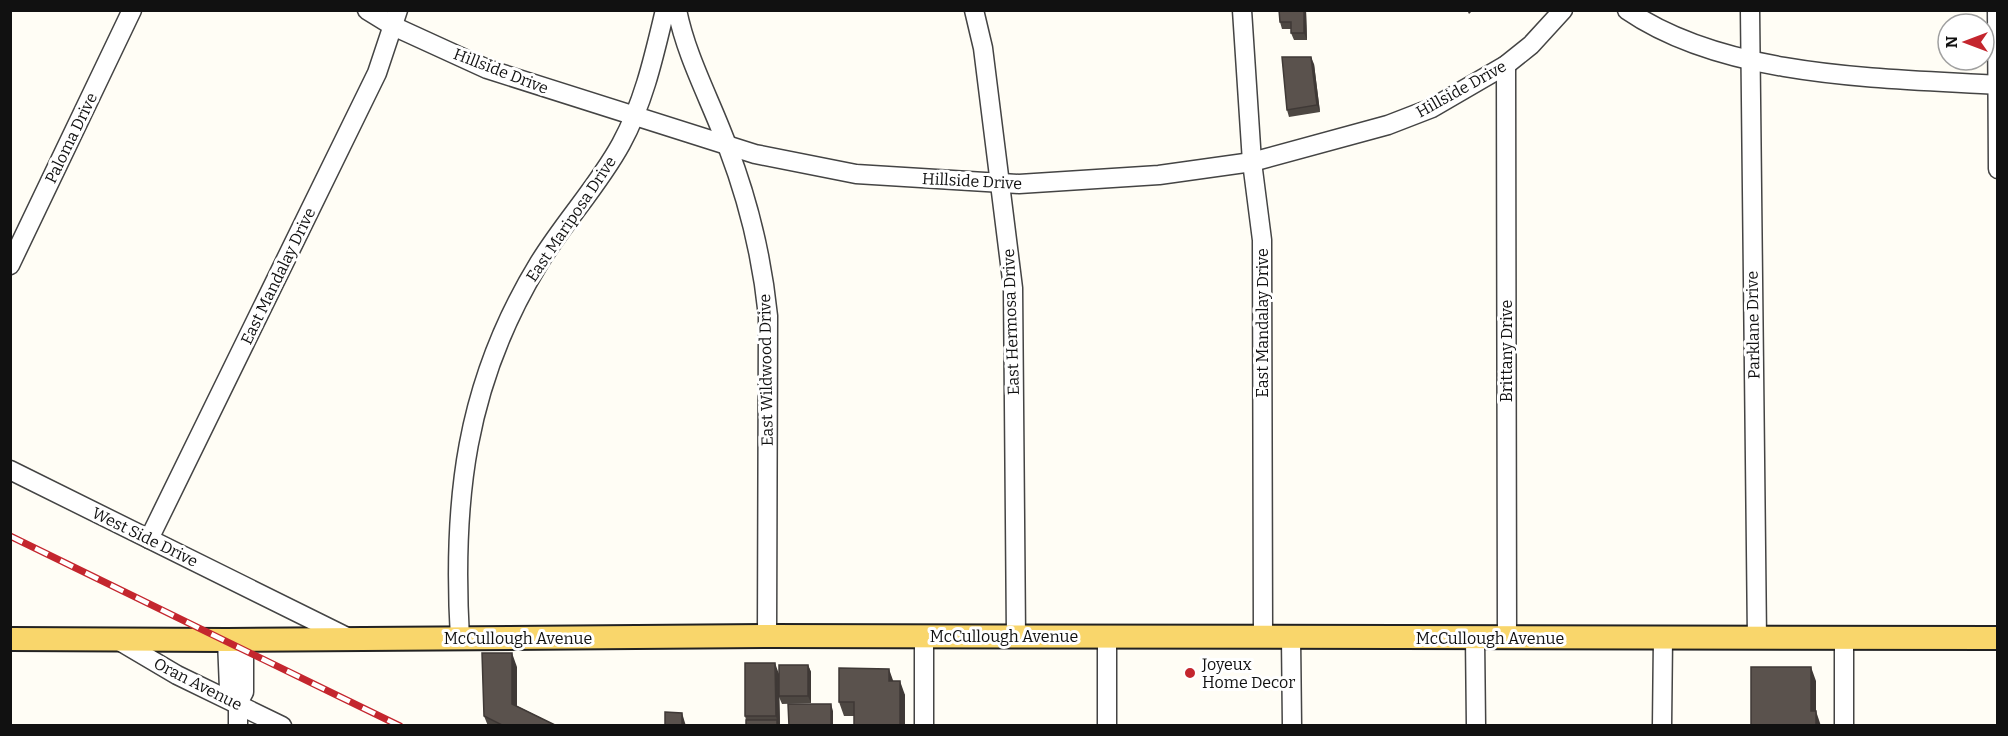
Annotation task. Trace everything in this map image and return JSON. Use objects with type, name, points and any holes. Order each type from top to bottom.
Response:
[{"type":"main road","name":"McCullough Avenue","points":[[10,639],[236,640],[767,636],[1998,638]]},
{"type":"street","name":"Paloma Drive","points":[[10,265],[132,10]]},
{"type":"street","name":"Hillside Drive","points":[[367,10],[395,18],[488,69],[727,146],[856,174],[1001,184],[1159,176],[1252,162],[1388,125],[1432,108],[1506,65],[1531,45],[1563,10]]},
{"type":"street","points":[[634,116],[649,77],[665,10]]},
{"type":"street","name":"East Wildwood Drive","points":[[677,10],[689,55],[727,146],[752,218],[763,267],[768,316],[767,636]]},
{"type":"street","name":"East Hermosa Drive","points":[[975,10],[983,48],[1013,288],[1016,636]]},
{"type":"street","name":"East Mandalay Drive","points":[[1242,10],[1252,162],[1262,240],[1263,637]]},
{"type":"street","points":[[1627,10],[1680,40],[1751,59],[1825,74],[1997,85]]},
{"type":"street","name":"Parklane Drive","points":[[1750,10],[1756,639]]},
{"type":"street","points":[[1997,10],[1998,169]]},
{"type":"street","name":"East Mandalay Drive","points":[[149,539],[377,73],[395,18]]},
{"type":"street","name":"Brittany Drive","points":[[1506,65],[1507,638]]},
{"type":"street","name":"East Mariposa Drive","points":[[460,639],[456,568],[459,500],[470,432],[480,393],[505,327],[538,265],[563,226],[603,173],[634,116]]},
{"type":"street","name":"West Side Drive","points":[[10,470],[349,638]]},
{"type":"street","points":[[924,636],[924,726]]},
{"type":"street","points":[[1107,637],[1107,726]]},
{"type":"street","points":[[1291,638],[1292,726]]},
{"type":"street","points":[[1475,638],[1476,726]]},
{"type":"street","points":[[1662,726],[1663,638]]},
{"type":"street","name":"Oran Avenue","points":[[116,639],[177,675],[282,726]]},
{"type":"street","points":[[1844,639],[1844,726]]},
{"type":"street","points":[[236,640],[244,692],[238,703],[238,726]]},
{"type":"building","points":[[1279,10],[1304,10],[1304,33],[1291,33],[1291,22],[1280,22]]},
{"type":"building","points":[[1282,57],[1311,57],[1317,105],[1287,110]]},
{"type":"building","points":[[482,653],[512,653],[512,704],[557,726],[504,726],[484,716]]},
{"type":"building","points":[[745,663],[775,663],[776,716],[745,716]]},
{"type":"building","points":[[779,665],[808,665],[808,696],[779,696]]},
{"type":"building","points":[[1751,667],[1811,667],[1811,711],[1816,711],[1816,726],[1751,726]]},
{"type":"building","points":[[839,668],[889,669],[889,681],[900,681],[900,726],[854,726],[854,702],[839,702]]},
{"type":"building","points":[[788,704],[831,704],[831,726],[789,726]]},
{"type":"building","points":[[665,712],[682,713],[682,726],[665,726]]},
{"type":"building","points":[[746,720],[777,720],[777,726],[746,726]]},
{"type":"railway","points":[[10,536],[400,726]]},
{"type":"place","name":"Joyeux Home Decor","points":[[1190,673]]}]
